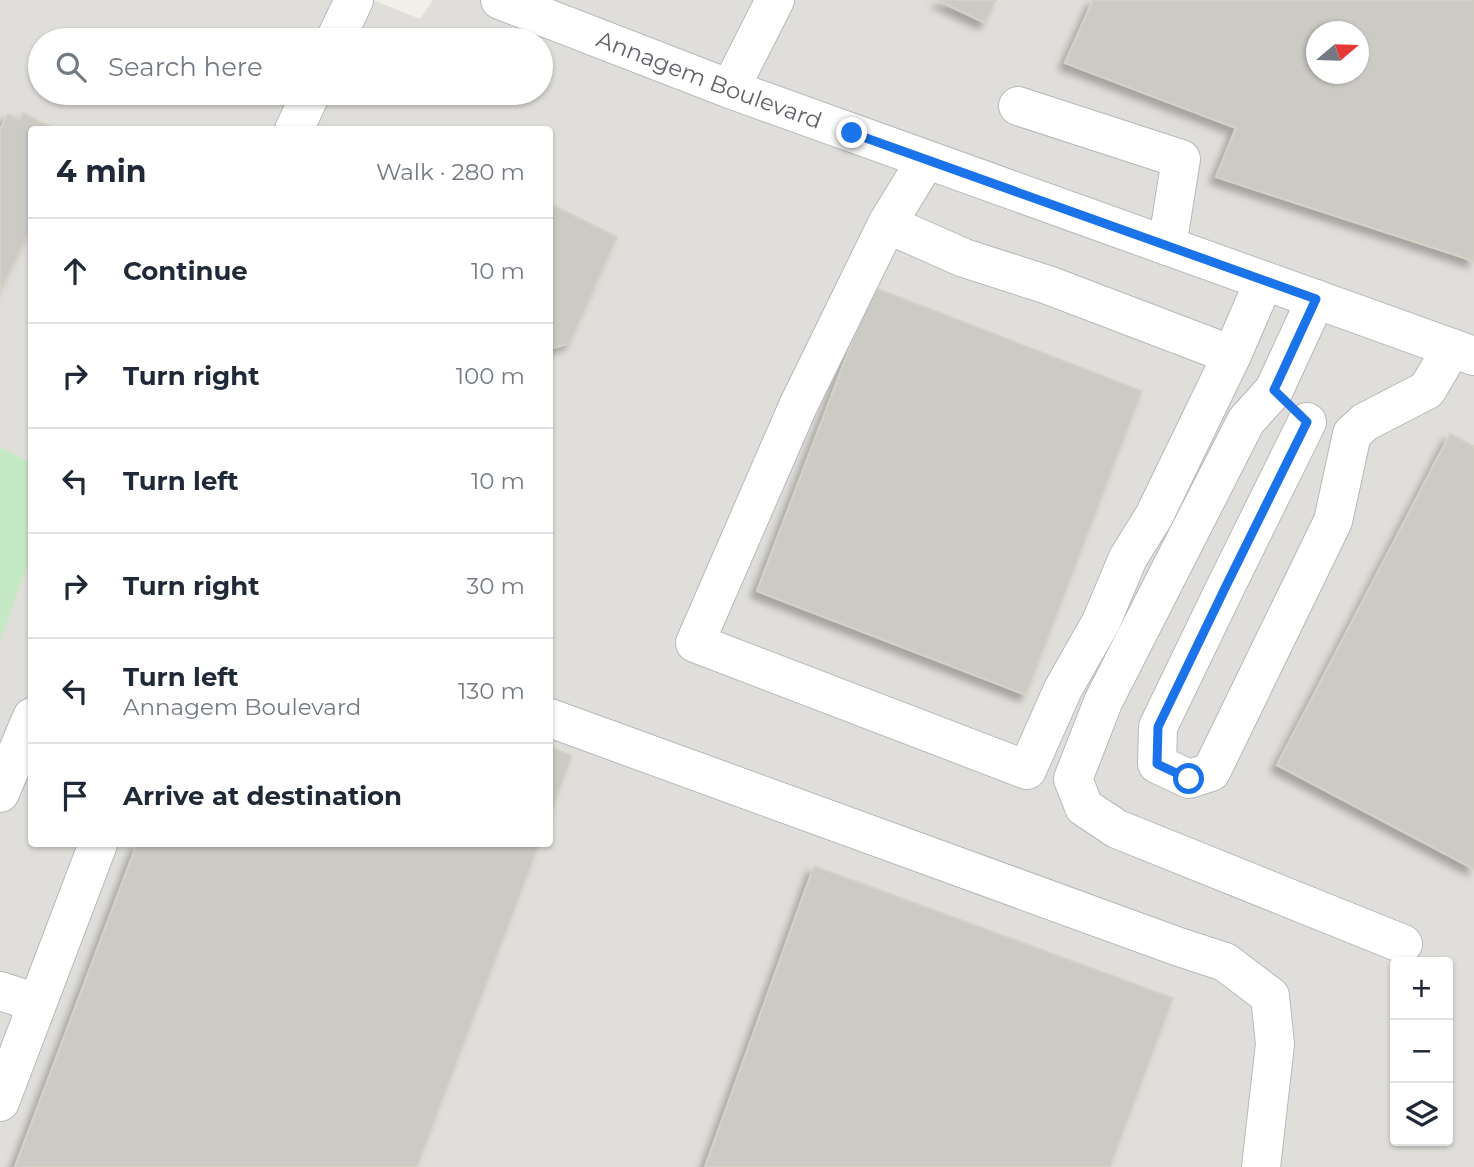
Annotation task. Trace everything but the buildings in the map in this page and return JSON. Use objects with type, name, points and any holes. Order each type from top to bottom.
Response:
[{"type":"street","points":[[341,28],[354,0]]},
{"type":"street","name":"Annagem Boulevard","points":[[500,0],[730,89],[1463,352]]},
{"type":"street","points":[[730,89],[775,0]]},
{"type":"street","points":[[296,126],[305,105]]},
{"type":"street","points":[[1018,106],[1181,159],[1167,246]]},
{"type":"street","points":[[926,160],[887,224],[798,406],[695,643],[1027,770],[1063,689],[1101,622],[1128,558],[1154,516],[1232,355],[1264,281]]},
{"type":"street","points":[[887,224],[964,258],[1048,285],[1232,355]]},
{"type":"street","points":[[1316,299],[1274,390],[1246,421],[1103,702],[1073,779],[1084,807],[1117,829],[1403,944]]},
{"type":"street","points":[[1307,422],[1158,727],[1157,764],[1189,779],[1211,772],[1333,521],[1352,433],[1365,422],[1427,390],[1463,352]]},
{"type":"street","points":[[1274,390],[1307,422],[1352,433]]},
{"type":"street","points":[[553,719],[1225,962],[1270,996],[1275,1044],[1261,1167]]},
{"type":"street","points":[[0,793],[28,726]]},
{"type":"street","points":[[0,1102],[97,847]]},
{"type":"street","points":[[0,991],[37,1003]]},
{"type":"shaded area","points":[[0,0],[373,0],[420,19],[433,0],[1474,0],[1474,1167],[0,1167]]},
{"type":"green space","points":[[0,447],[28,461],[28,564],[0,640]]},
{"type":"route","points":[[852,133],[1316,299],[1274,390],[1307,422],[1158,727],[1157,764],[1189,779]]}]
